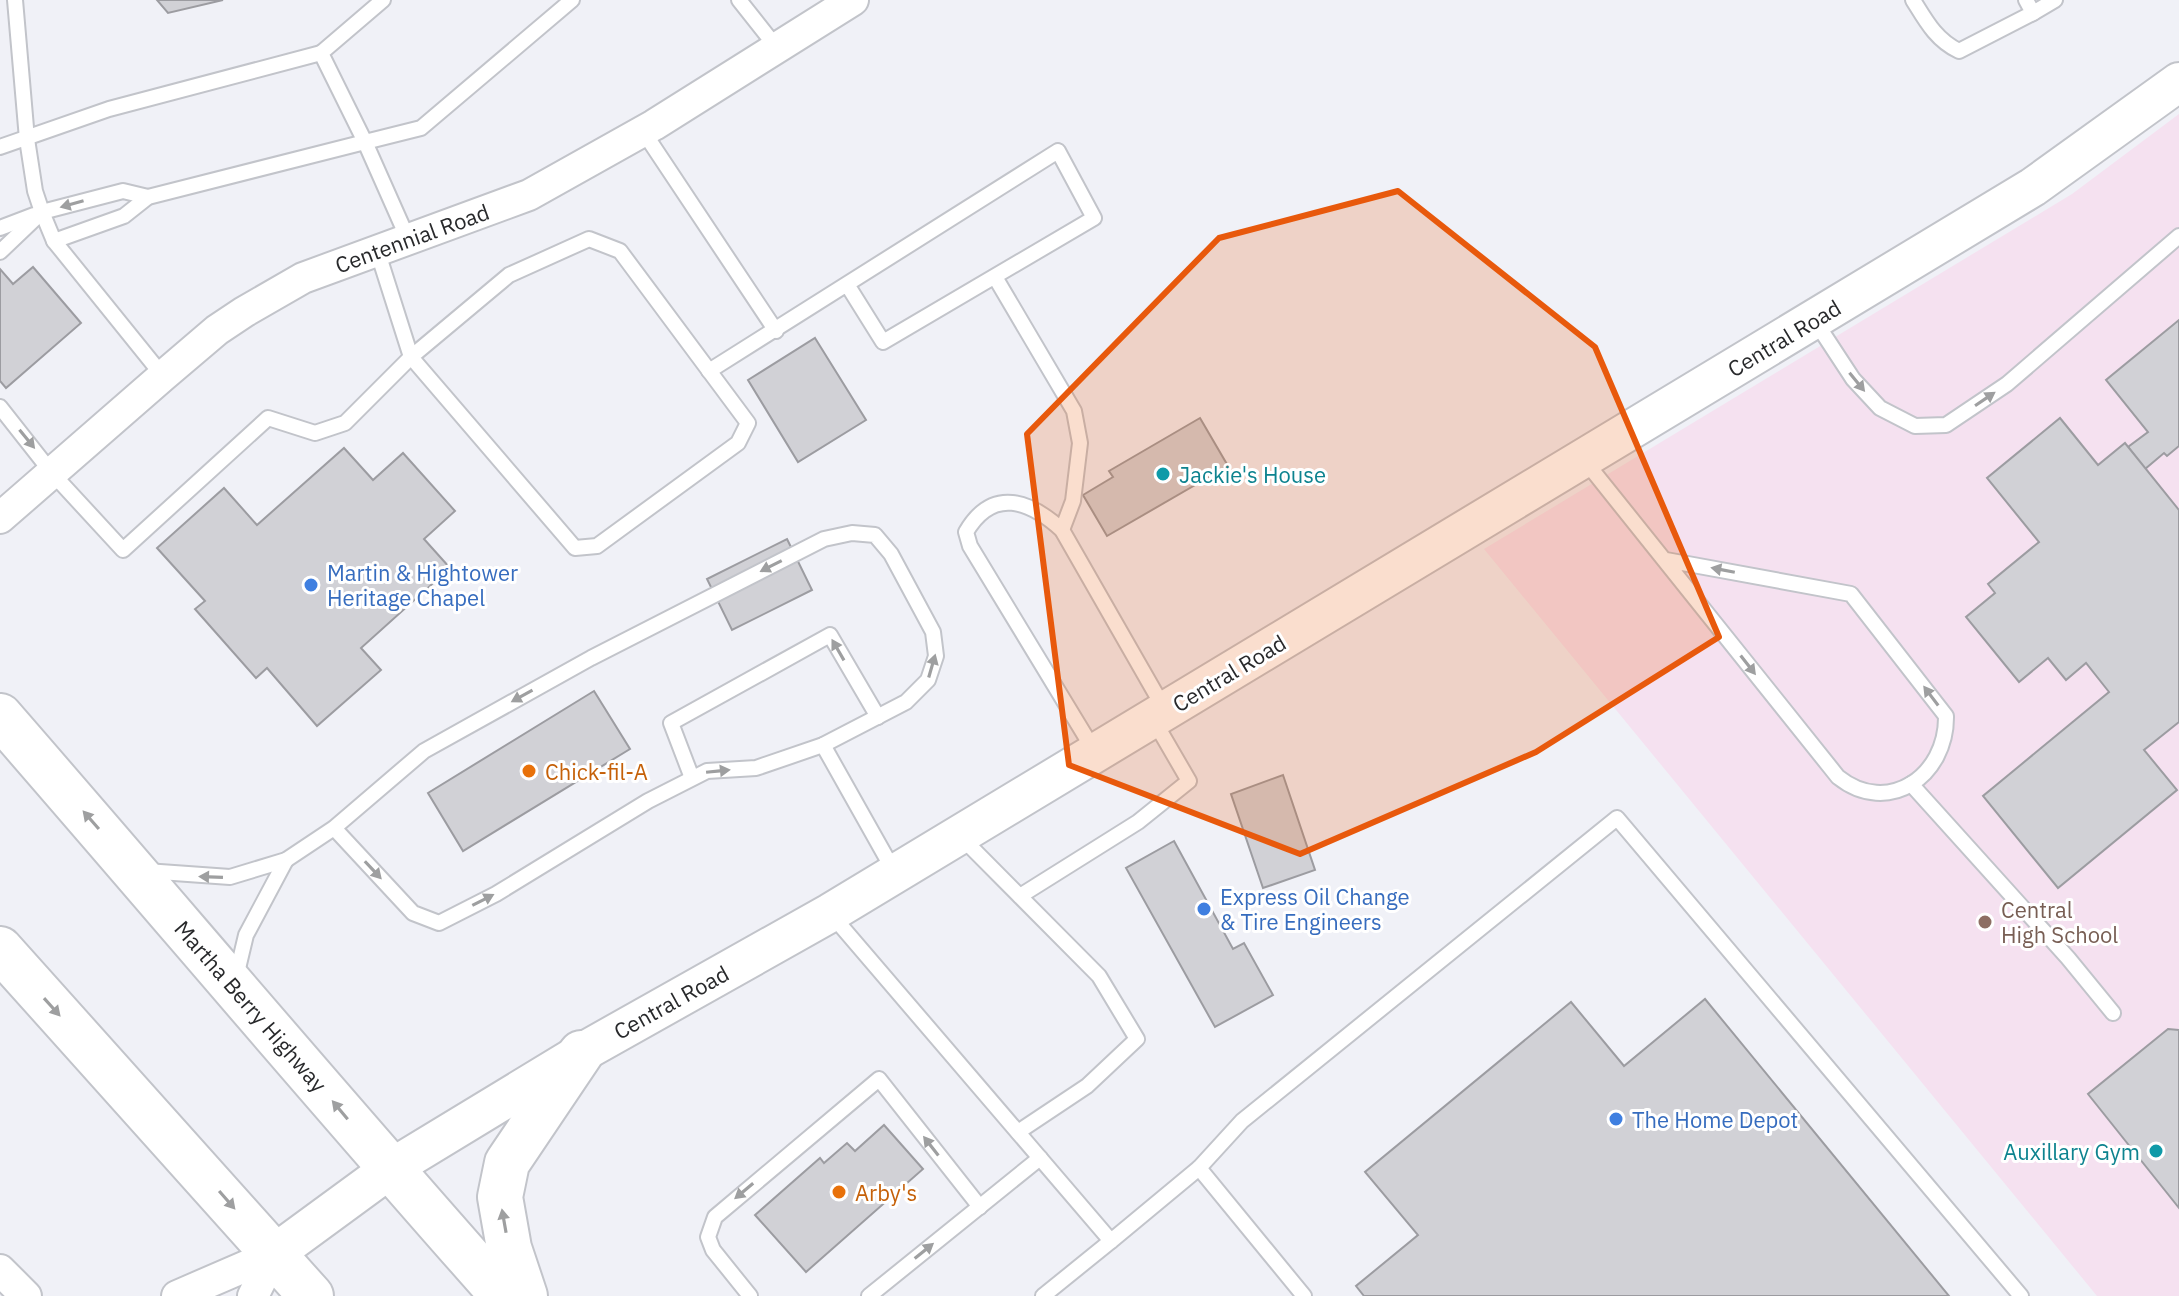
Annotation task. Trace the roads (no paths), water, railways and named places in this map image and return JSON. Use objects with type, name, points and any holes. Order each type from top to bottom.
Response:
[{"type":"highway","name":"Martha Berry Highway","points":[[0,716],[503,1296]]},
{"type":"highway","points":[[0,949],[311,1296]]},
{"type":"highway","points":[[525,1296],[509,1248],[500,1197],[507,1163],[581,1053]]},
{"type":"street","name":"Centennial Road","points":[[0,518],[217,330],[244,312],[303,278],[529,195],[643,131],[853,0]]},
{"type":"street","name":"Central Road","points":[[177,1296],[274,1254],[390,1169],[581,1053],[830,913],[1815,320],[2033,187],[2179,82]]},
{"type":"street","name":"Central Road","points":[[253,1296],[274,1254]]},
{"type":"street","points":[[0,1270],[26,1296]]},
{"type":"lane","points":[[15,0],[27,139],[35,191],[42,212],[54,241],[163,376]]},
{"type":"lane","points":[[0,147],[109,109],[321,53],[383,0]]},
{"type":"lane","points":[[54,241],[124,216],[148,197],[421,128],[572,0]]},
{"type":"lane","points":[[739,0],[777,48]]},
{"type":"lane","points":[[1913,0],[1935,34],[1946,45],[1959,51],[2029,6],[2055,0]]},
{"type":"lane","points":[[321,53],[408,239]]},
{"type":"lane","points":[[643,131],[776,331]]},
{"type":"lane","points":[[709,371],[1058,151],[1094,218],[883,342],[848,286]]},
{"type":"lane","points":[[0,228],[42,212],[123,191],[148,197]]},
{"type":"lane","points":[[0,252],[42,212]]},
{"type":"lane","points":[[1815,320],[1853,379],[1880,408],[1915,426],[1946,425],[2007,384],[2179,236]]},
{"type":"lane","points":[[0,407],[52,473],[123,550],[268,418],[315,433],[345,423],[411,357],[509,275],[589,239],[620,251],[748,423],[738,443],[597,546],[575,548],[411,357],[377,250]]},
{"type":"lane","points":[[995,277],[1074,411],[1080,443],[1073,501],[1062,530]]},
{"type":"lane","points":[[1584,459],[1838,777],[1864,793],[1886,793],[1911,784],[1927,772],[1939,756],[1946,733],[1946,716],[1851,594],[1666,560]]},
{"type":"lane","points":[[1020,896],[1138,822],[1189,781],[1159,715],[1062,530],[1041,512],[1019,503],[994,505],[974,518],[966,532],[970,546],[1095,752]]},
{"type":"lane","points":[[133,869],[230,877],[286,860],[334,828],[424,751],[591,658],[824,539],[852,533],[875,535],[891,554],[933,632],[936,656],[928,680],[906,702],[823,745],[756,768],[707,771],[692,778],[648,801],[496,894],[439,923],[413,913],[334,828]]},
{"type":"lane","points":[[692,778],[671,723],[830,635],[878,717]]},
{"type":"lane","points":[[823,745],[895,873]]},
{"type":"lane","points":[[1911,784],[2068,958],[2113,1013]]},
{"type":"lane","points":[[1043,1296],[1199,1168],[1242,1121],[1617,818],[2021,1296]]},
{"type":"lane","points":[[959,834],[1099,976],[1137,1039],[1087,1086],[1018,1132]]},
{"type":"lane","points":[[234,984],[246,935],[286,860]]},
{"type":"lane","points":[[830,913],[1111,1241]]},
{"type":"lane","points":[[750,1296],[713,1250],[708,1237],[715,1217],[879,1079],[980,1207]]},
{"type":"lane","points":[[869,1296],[1040,1158]]},
{"type":"lane","points":[[1199,1168],[1304,1296]]},
{"type":"place","name":"Jackie's House","points":[[1163,474]]},
{"type":"place","name":"Martin & Hightower Heritage Chapel","points":[[311,585]]},
{"type":"place","name":"Chick-fil-A","points":[[529,771]]},
{"type":"place","name":"Express Oil Change & Tire Engineers","points":[[1204,909]]},
{"type":"place","name":"Central High School","points":[[1985,922]]},
{"type":"place","name":"The Home Depot","points":[[1616,1119]]},
{"type":"place","name":"Auxillary Gym","points":[[2156,1151]]},
{"type":"place","name":"Arby's","points":[[839,1192]]}]
